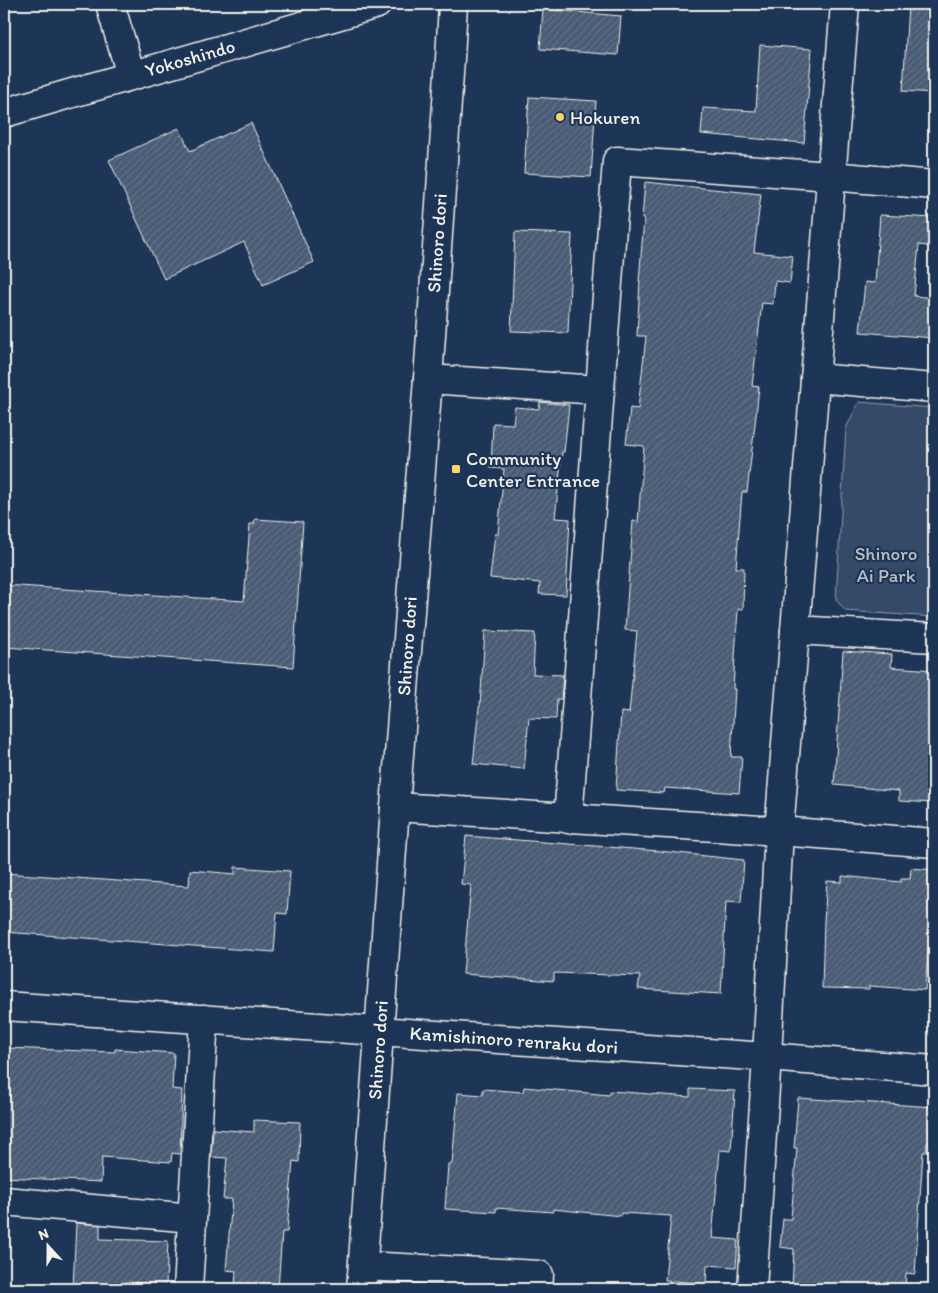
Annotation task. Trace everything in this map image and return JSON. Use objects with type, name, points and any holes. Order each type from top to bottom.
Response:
[{"type":"street","points":[[110,4],[131,75]]},
{"type":"street","name":"Yokoshindo","points":[[4,113],[378,4]]},
{"type":"street","name":"Shinoro dori","points":[[362,1278],[395,807],[428,379],[453,4]]},
{"type":"street","points":[[752,1289],[779,831],[845,4]]},
{"type":"street","points":[[568,819],[616,161],[934,185]]},
{"type":"street","points":[[815,378],[934,388]]},
{"type":"street","points":[[428,379],[600,390]]},
{"type":"street","points":[[795,630],[934,638]]},
{"type":"street","points":[[395,807],[779,831],[934,843]]},
{"type":"street","name":"Kamishinoro renraku dori","points":[[4,1006],[767,1057],[934,1070]]},
{"type":"street","points":[[188,1289],[204,1019]]},
{"type":"street","points":[[4,1201],[192,1218]]},
{"type":"street","points":[[362,1278],[540,1275],[538,1289]]},
{"type":"green space","name":"Shinoro Ai Park","points":[[859,402],[934,408],[934,617],[845,611],[836,599],[846,428]]},
{"type":"building","points":[[908,4],[934,4],[934,93],[903,91]]},
{"type":"building","points":[[543,9],[621,16],[618,55],[540,49]]},
{"type":"building","points":[[760,45],[812,49],[804,143],[701,134],[703,108],[756,111]]},
{"type":"building","points":[[529,97],[596,101],[591,177],[524,173]]},
{"type":"building","points":[[251,123],[314,262],[263,285],[244,242],[164,279],[109,160],[179,128],[190,151]]},
{"type":"building","points":[[645,182],[761,194],[754,252],[793,256],[790,283],[775,281],[773,304],[762,303],[752,386],[759,387],[747,492],[742,492],[736,568],[744,568],[743,609],[738,609],[731,757],[742,757],[739,793],[665,788],[664,793],[616,790],[621,712],[629,713],[637,631],[625,630],[633,521],[638,522],[644,446],[626,444],[630,408],[638,409],[646,336],[637,336]]},
{"type":"building","points":[[880,215],[934,218],[934,247],[919,245],[914,296],[934,298],[934,338],[860,332],[865,282],[875,283]]},
{"type":"building","points":[[515,232],[572,234],[568,333],[511,331]]},
{"type":"building","points":[[540,402],[569,405],[555,518],[570,519],[566,595],[539,594],[540,583],[490,578],[495,534],[498,534],[504,469],[491,468],[493,423],[513,424],[515,407],[539,409]]},
{"type":"building","points":[[255,519],[303,522],[293,667],[4,647],[4,585],[244,601],[250,524],[254,524]]},
{"type":"building","points":[[485,631],[535,633],[533,674],[563,675],[561,699],[557,699],[556,719],[529,718],[524,769],[473,764],[480,707]]},
{"type":"building","points":[[843,651],[892,654],[891,667],[934,670],[934,803],[899,801],[899,791],[834,785]]},
{"type":"building","points":[[466,836],[659,851],[744,860],[741,902],[726,901],[721,994],[638,989],[640,976],[554,973],[554,981],[463,974],[471,885],[461,884]]},
{"type":"building","points":[[235,867],[290,871],[287,914],[277,913],[274,952],[4,932],[4,873],[189,886],[190,870],[235,874]]},
{"type":"building","points":[[911,868],[934,870],[934,917],[931,917],[925,990],[869,986],[869,989],[822,988],[827,881],[842,882],[842,876],[901,882],[901,878],[910,878]]},
{"type":"building","points":[[4,1048],[115,1052],[115,1049],[174,1053],[172,1089],[182,1090],[180,1154],[172,1153],[171,1162],[102,1157],[101,1182],[4,1177]]},
{"type":"building","points":[[524,1087],[609,1095],[610,1091],[690,1097],[690,1089],[735,1091],[731,1151],[720,1150],[712,1238],[738,1240],[736,1267],[707,1265],[706,1284],[665,1280],[671,1216],[621,1213],[621,1216],[553,1209],[553,1212],[496,1208],[496,1212],[445,1209],[448,1164],[452,1164],[458,1093],[483,1095],[483,1089],[523,1092]]},
{"type":"building","points":[[798,1098],[934,1107],[934,1143],[927,1143],[926,1152],[923,1152],[915,1274],[906,1273],[905,1289],[792,1289],[794,1249],[780,1247],[783,1219],[791,1219],[797,1148],[794,1148]]},
{"type":"building","points":[[254,1120],[300,1122],[299,1162],[293,1161],[287,1232],[282,1232],[278,1289],[235,1287],[236,1271],[226,1270],[232,1199],[223,1199],[227,1158],[211,1157],[213,1129],[254,1132]]},
{"type":"building","points":[[76,1223],[100,1225],[100,1239],[168,1241],[166,1284],[125,1282],[124,1289],[73,1289]]},
{"type":"place","name":"Hokuren","points":[[560,117]]},
{"type":"place","name":"Community Center Entrance","points":[[456,469]]}]
